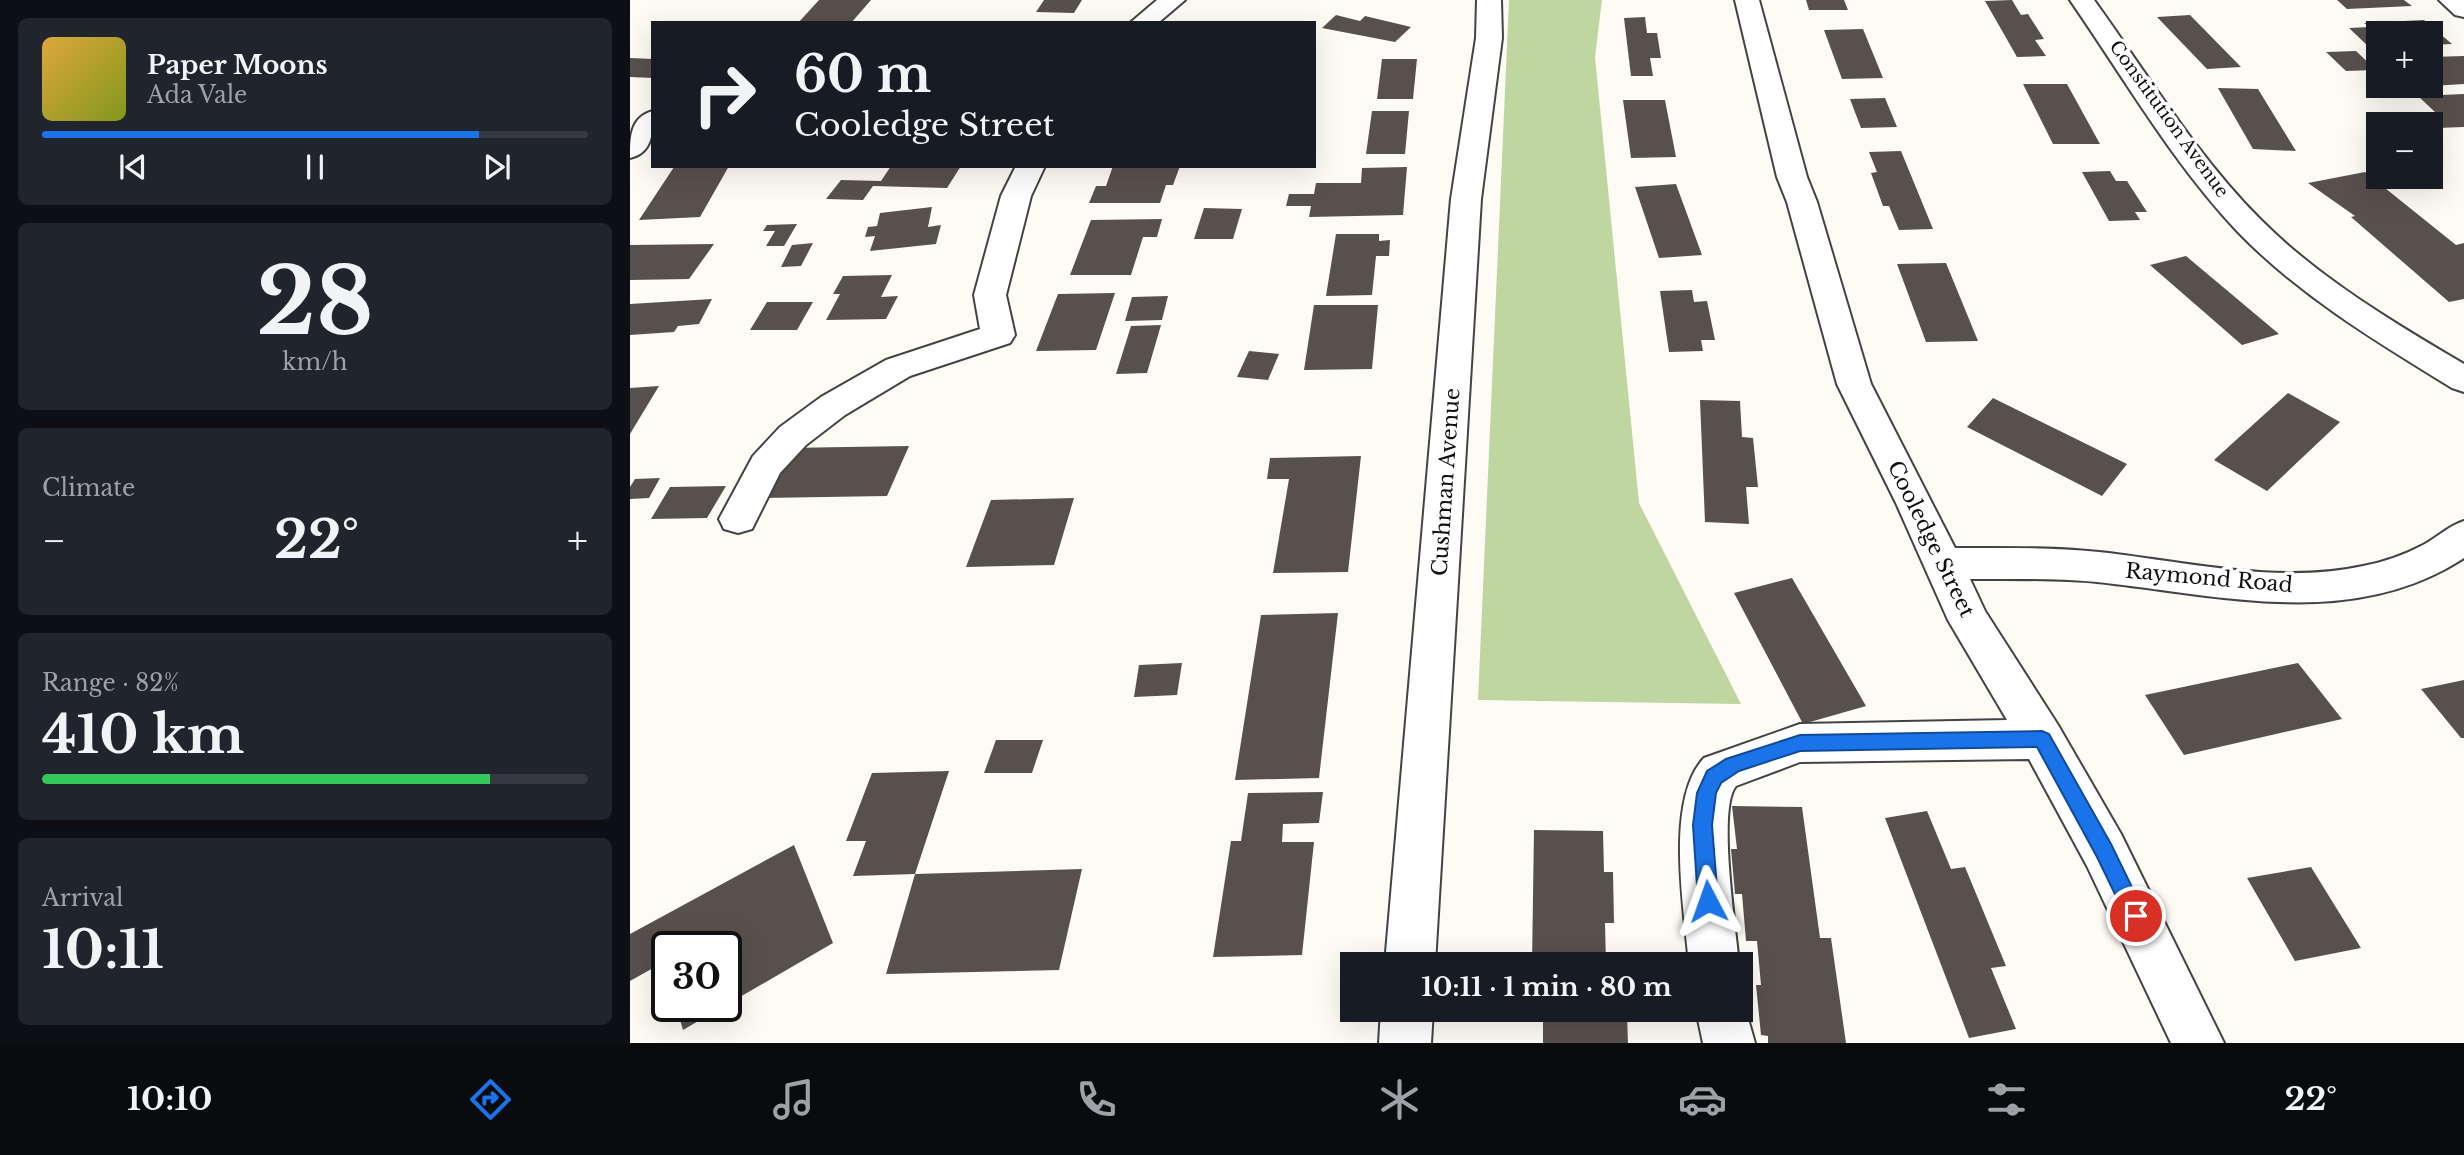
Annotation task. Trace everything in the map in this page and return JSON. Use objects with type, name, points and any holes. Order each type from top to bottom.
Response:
[{"type":"street","points":[[1145,21],[1173,0]]},
{"type":"street","name":"Cushman Avenue","points":[[1411,952],[1466,199],[1489,38],[1489,0]]},
{"type":"street","name":"Cooledge Street","points":[[1748,0],[1792,177],[1802,202],[1854,384],[1969,620],[2042,739],[2104,850],[2198,1043]]},
{"type":"street","name":"Constitution Avenue","points":[[2082,0],[2199,167],[2249,225],[2297,269],[2332,296],[2464,380]]},
{"type":"street","points":[[2451,0],[2464,10]]},
{"type":"street","points":[[630,150],[645,119]]},
{"type":"street","points":[[738,519],[766,465],[793,436],[833,406],[898,368],[998,335],[990,295],[1016,196],[1030,168]]},
{"type":"street","name":"Raymond Road","points":[[1943,562],[2095,567],[2239,583],[2346,586],[2402,572],[2427,561],[2464,536]]},
{"type":"street","points":[[1713,952],[1703,825],[1706,793],[1710,783],[1720,772],[1800,743],[2042,739]]},
{"type":"street","points":[[1405,1043],[1406,1022]]},
{"type":"street","points":[[1725,1022],[1729,1043]]},
{"type":"green space","points":[[1509,0],[1602,0],[1595,57],[1639,503],[1741,704],[1478,700]]},
{"type":"building","points":[[819,0],[871,0],[853,21],[800,21]]},
{"type":"building","points":[[1044,0],[1082,0],[1074,13],[1036,12]]},
{"type":"building","points":[[1806,0],[1844,0],[1848,10],[1809,10]]},
{"type":"building","points":[[2012,0],[2021,15],[2028,14],[2044,39],[2035,40],[2046,56],[2017,57],[1985,1]]},
{"type":"building","points":[[2337,0],[2404,0],[2412,6],[2347,9]]},
{"type":"building","points":[[1336,15],[1360,21],[1365,16],[1411,27],[1395,42],[1322,28]]},
{"type":"building","points":[[2190,15],[2241,67],[2207,69],[2157,17]]},
{"type":"building","points":[[1645,17],[1647,33],[1657,33],[1661,58],[1650,58],[1653,76],[1631,76],[1624,18]]},
{"type":"building","points":[[2366,27],[2366,44],[2349,28]]},
{"type":"building","points":[[1863,29],[1883,78],[1842,79],[1824,30]]},
{"type":"building","points":[[2443,36],[2452,44],[2443,44]]},
{"type":"building","points":[[2356,51],[2366,60],[2366,70],[2346,71],[2326,52]]},
{"type":"building","points":[[2464,56],[2464,84],[2443,85],[2443,57]]},
{"type":"building","points":[[630,58],[651,59],[651,78],[630,77]]},
{"type":"building","points":[[1382,59],[1417,59],[1413,99],[1377,99]]},
{"type":"building","points":[[2023,84],[2067,84],[2100,144],[2053,144]]},
{"type":"building","points":[[2218,88],[2258,89],[2296,151],[2253,149]]},
{"type":"building","points":[[2464,94],[2464,127],[2443,128],[2443,112],[2435,112],[2420,98],[2443,98],[2443,95]]},
{"type":"building","points":[[1885,98],[1897,127],[1861,128],[1850,99]]},
{"type":"building","points":[[1623,100],[1665,100],[1676,157],[1631,158]]},
{"type":"building","points":[[1372,111],[1409,111],[1405,154],[1366,154]]},
{"type":"building","points":[[1901,151],[1933,229],[1899,230],[1889,206],[1883,206],[1871,173],[1877,172],[1869,152]]},
{"type":"building","points":[[1407,167],[1403,215],[1309,217],[1311,206],[1286,206],[1289,194],[1314,194],[1316,183],[1361,183],[1362,168]]},
{"type":"building","points":[[673,168],[728,168],[700,217],[639,220]]},
{"type":"building","points":[[890,168],[960,168],[947,188],[873,186],[863,200],[826,199],[841,180],[881,181]]},
{"type":"building","points":[[1112,168],[1179,168],[1173,185],[1166,185],[1160,203],[1089,203],[1096,186],[1106,186]]},
{"type":"building","points":[[2110,171],[2116,181],[2127,181],[2147,212],[2135,212],[2140,220],[2109,221],[2082,172]]},
{"type":"building","points":[[2365,172],[2366,189],[2386,189],[2456,245],[2464,243],[2464,299],[2449,302],[2351,217],[2355,216],[2308,183]]},
{"type":"building","points":[[1676,184],[1702,255],[1659,258],[1635,187]]},
{"type":"building","points":[[932,207],[928,227],[941,225],[936,244],[870,251],[875,236],[865,237],[868,227],[877,226],[880,213]]},
{"type":"building","points":[[1204,208],[1242,209],[1233,239],[1194,239]]},
{"type":"building","points":[[1162,219],[1157,237],[1143,237],[1131,275],[1070,275],[1091,220]]},
{"type":"building","points":[[797,224],[784,246],[766,246],[775,231],[763,231],[767,225]]},
{"type":"building","points":[[1336,234],[1379,234],[1379,241],[1390,240],[1389,256],[1376,256],[1372,295],[1326,296]]},
{"type":"building","points":[[813,243],[801,266],[781,267],[792,245]]},
{"type":"building","points":[[714,244],[689,279],[630,280],[630,245]]},
{"type":"building","points":[[2186,256],[2279,334],[2242,345],[2150,265]]},
{"type":"building","points":[[1946,263],[1978,341],[1926,342],[1897,264]]},
{"type":"building","points":[[892,275],[881,297],[898,296],[886,319],[826,320],[840,294],[833,294],[843,276]]},
{"type":"building","points":[[1692,290],[1694,302],[1707,301],[1715,340],[1701,340],[1703,351],[1669,352],[1660,291]]},
{"type":"building","points":[[1115,293],[1096,350],[1036,351],[1058,294]]},
{"type":"building","points":[[1168,296],[1162,320],[1125,321],[1132,297]]},
{"type":"building","points":[[712,299],[699,324],[678,326],[674,332],[630,335],[630,304]]},
{"type":"building","points":[[767,302],[813,302],[797,330],[750,330]]},
{"type":"building","points":[[1314,305],[1378,305],[1372,369],[1304,370]]},
{"type":"building","points":[[1161,325],[1147,373],[1116,374],[1131,326]]},
{"type":"building","points":[[1249,351],[1279,354],[1268,380],[1237,377]]},
{"type":"building","points":[[659,386],[630,434],[630,388]]},
{"type":"building","points":[[2288,393],[2340,422],[2267,491],[2214,460]]},
{"type":"building","points":[[1993,398],[2127,464],[2102,496],[1967,427]]},
{"type":"building","points":[[1700,400],[1740,401],[1742,437],[1753,438],[1758,487],[1746,487],[1749,524],[1705,522]]},
{"type":"building","points":[[909,446],[887,496],[758,498],[785,448]]},
{"type":"building","points":[[1361,456],[1348,572],[1273,573],[1289,479],[1267,479],[1270,458]]},
{"type":"building","points":[[660,478],[649,498],[630,499],[630,487],[635,479]]},
{"type":"building","points":[[726,486],[707,518],[651,519],[670,487]]},
{"type":"building","points":[[1074,498],[1054,565],[966,567],[991,500]]},
{"type":"building","points":[[1792,578],[1866,706],[1803,724],[1734,593]]},
{"type":"building","points":[[1338,613],[1319,778],[1235,780],[1261,615]]},
{"type":"building","points":[[1182,663],[1177,695],[1134,697],[1139,665]]},
{"type":"building","points":[[2298,663],[2342,719],[2184,755],[2145,695]]},
{"type":"building","points":[[2464,680],[2464,738],[2461,738],[2421,689]]},
{"type":"building","points":[[996,740],[1043,740],[1032,773],[984,773]]},
{"type":"building","points":[[949,771],[915,874],[853,876],[866,841],[846,841],[872,773]]},
{"type":"building","points":[[1323,792],[1319,823],[1283,824],[1282,842],[1314,842],[1302,955],[1213,957],[1231,841],[1241,841],[1248,793]]},
{"type":"building","points":[[1732,806],[1802,807],[1820,938],[1831,938],[1846,1043],[1768,1043],[1768,1036],[1761,1035],[1756,985],[1761,985],[1757,941],[1746,941],[1742,894],[1735,894],[1731,849],[1737,849]]},
{"type":"building","points":[[1927,811],[1951,869],[1965,867],[2006,966],[1991,968],[2016,1029],[1969,1038],[1885,818]]},
{"type":"building","points":[[1534,830],[1603,831],[1604,872],[1613,872],[1614,923],[1605,923],[1606,952],[1532,952]]},
{"type":"building","points":[[794,845],[833,943],[742,996],[742,931],[651,931],[651,969],[630,981],[630,934]]},
{"type":"building","points":[[2311,867],[2361,948],[2295,961],[2247,878]]},
{"type":"building","points":[[1082,869],[1059,970],[886,974],[915,874]]},
{"type":"building","points":[[681,1022],[697,1022],[683,1030]]},
{"type":"building","points":[[1543,1022],[1627,1022],[1628,1043],[1543,1043]]},
{"type":"route","points":[[1708,901],[1703,825],[1706,793],[1714,777],[1733,765],[1800,743],[2042,739],[2104,850],[2136,916]]}]
